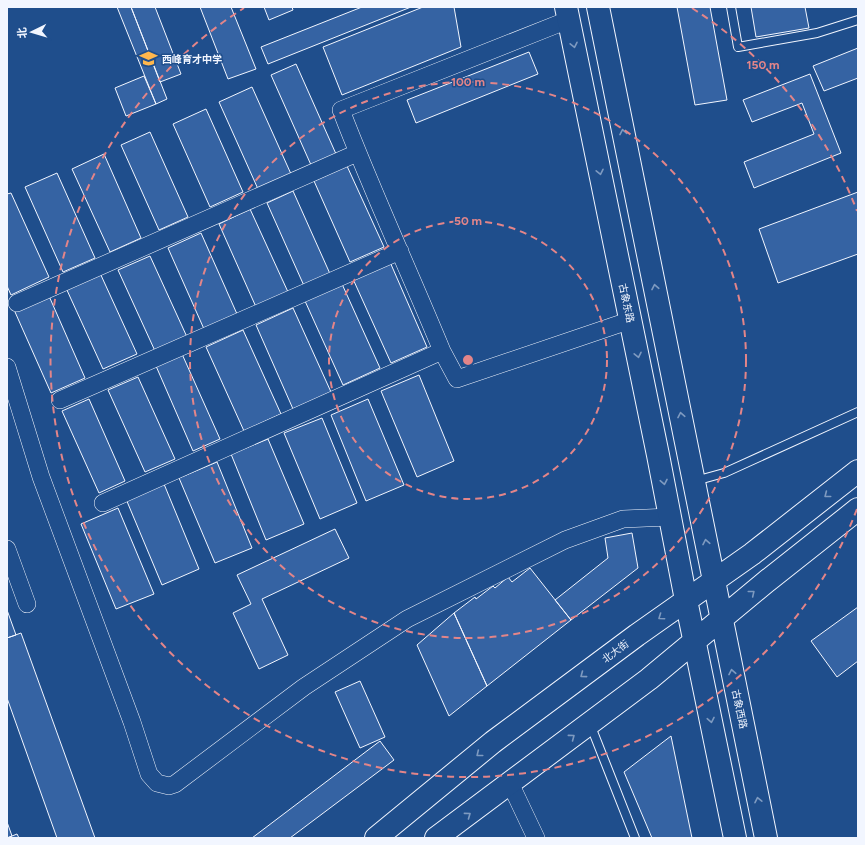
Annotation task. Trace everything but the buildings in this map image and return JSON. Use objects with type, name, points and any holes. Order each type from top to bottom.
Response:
[{"type":"main road","points":[[598,7],[714,580]]},
{"type":"main road","name":"古象东路","points":[[567,14],[631,320],[686,600]]},
{"type":"main road","name":"北大街","points":[[376,838],[493,742],[636,635],[752,554],[858,470]]},
{"type":"main road","points":[[436,838],[649,679],[721,618],[858,509]]},
{"type":"main road","name":"古象西路","points":[[714,580],[766,838]]},
{"type":"main road","points":[[686,600],[735,838]]},
{"type":"street","points":[[567,14],[341,110],[357,153],[442,351],[457,378],[631,320]]},
{"type":"street","points":[[17,303],[357,153]]},
{"type":"street","points":[[60,400],[400,251]]},
{"type":"street","points":[[104,503],[442,351]]},
{"type":"street","points":[[7,367],[40,476],[132,722],[149,774],[157,783],[163,785],[169,786],[175,784],[304,687],[407,619],[565,540],[623,519],[670,517]]},
{"type":"street","points":[[7,549],[27,604]]},
{"type":"street","points":[[510,783],[536,838]]},
{"type":"lane","points":[[731,7],[738,47],[817,33],[858,20]]},
{"type":"lane","points":[[694,481],[724,473],[858,412]]},
{"type":"lane","points":[[590,723],[635,838]]},
{"type":"place","name":"西峰育才中学","points":[[149,59]]}]
